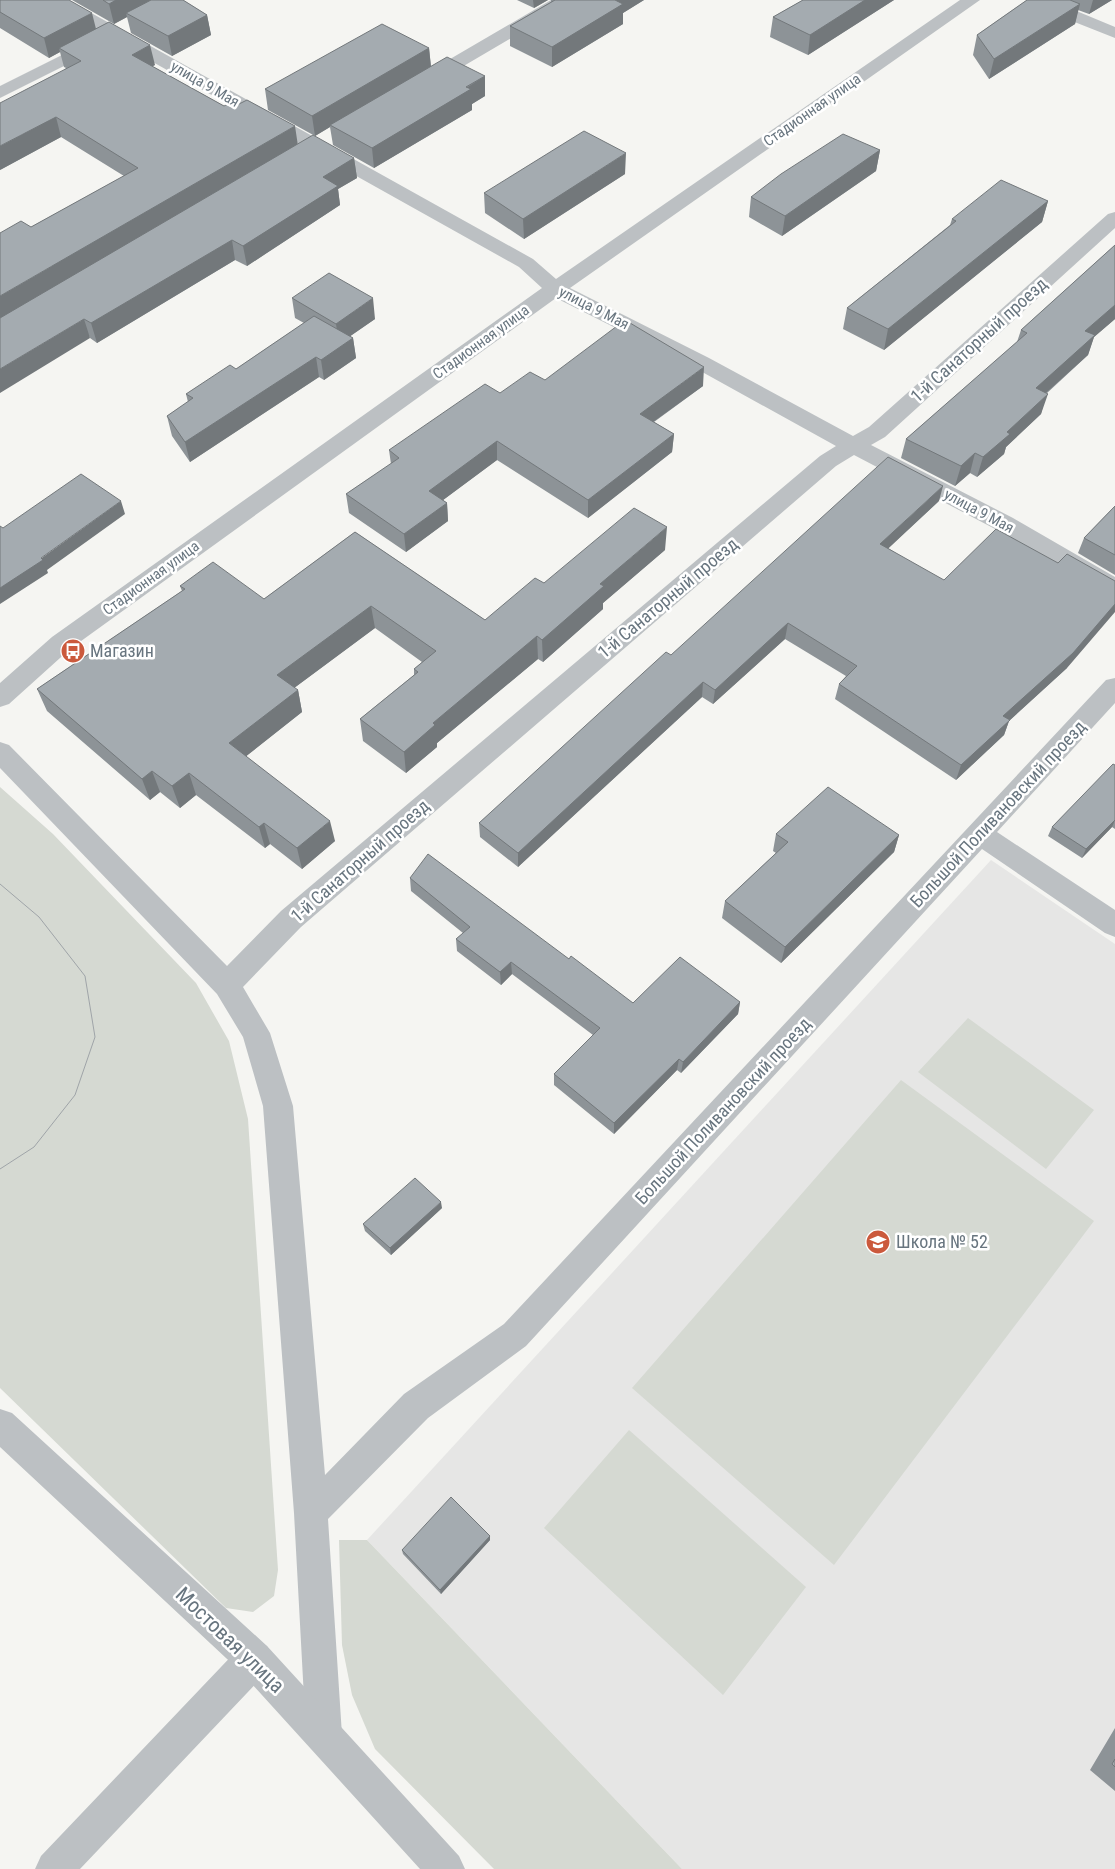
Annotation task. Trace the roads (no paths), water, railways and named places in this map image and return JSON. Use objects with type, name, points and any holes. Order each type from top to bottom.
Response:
[{"type":"street","name":"улица 9 Мая","points":[[55,0],[124,28],[315,146],[526,263],[555,289],[702,363],[854,446],[1005,524],[1115,588]]},
{"type":"street","points":[[409,91],[563,0]]},
{"type":"street","name":"Стадионная улица","points":[[0,697],[61,643],[555,289],[971,0]]},
{"type":"street","points":[[1035,0],[1115,33]]},
{"type":"street","points":[[0,93],[124,28]]},
{"type":"street","name":"1-й Санаторный проезд","points":[[227,985],[298,913],[828,461],[877,432],[1115,218]]},
{"type":"street","name":"Большой Поливановский проезд","points":[[311,1513],[416,1406],[515,1335],[1115,686]]},
{"type":"street","points":[[1,754],[227,985],[256,1032],[278,1106],[311,1513],[324,1736]]},
{"type":"street","points":[[980,834],[1115,925]]},
{"type":"street","name":"Мостовая улица","points":[[0,1425],[254,1659],[446,1869]]},
{"type":"street","points":[[54,1869],[254,1659]]},
{"type":"tram line","points":[[0,884],[39,917],[85,976],[95,1037],[75,1095],[34,1147],[0,1169]]},
{"type":"place","name":"Магазин","points":[[73,651]]},
{"type":"place","name":"Школа № 52","points":[[878,1242]]}]
